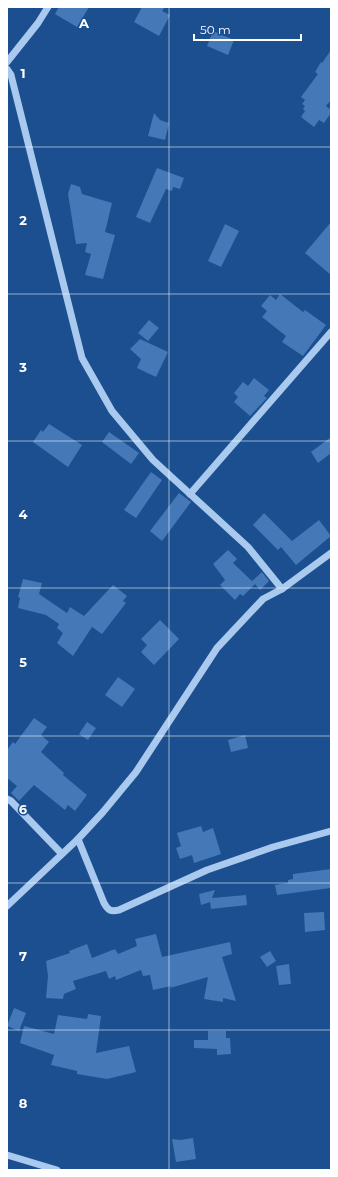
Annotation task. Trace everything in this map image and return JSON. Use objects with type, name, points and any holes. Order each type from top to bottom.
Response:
[{"type":"street","points":[[7,62],[38,23],[48,7]]},
{"type":"street","points":[[8,76],[82,358],[112,410],[152,460],[248,547],[282,590]]},
{"type":"street","points":[[190,494],[331,332]]},
{"type":"street","points":[[7,906],[61,853],[78,839],[136,772],[218,648],[263,599],[282,590],[331,553]]},
{"type":"street","points":[[7,799],[11,801],[61,853]]},
{"type":"street","points":[[78,839],[104,903],[107,909],[112,911],[214,867],[273,847],[331,831]]},
{"type":"street","points":[[7,1156],[56,1170]]},
{"type":"building","points":[[59,7],[89,7],[77,27],[55,14]]},
{"type":"building","points":[[142,7],[165,7],[162,11],[170,15],[159,36],[134,22]]},
{"type":"building","points":[[213,31],[234,40],[228,55],[207,46]]},
{"type":"building","points":[[331,50],[331,100],[326,106],[331,110],[331,113],[324,123],[319,120],[314,127],[301,117],[305,111],[303,109],[305,106],[302,104],[305,100],[301,97],[318,74],[315,72],[321,62],[322,63]]},
{"type":"building","points":[[154,113],[160,120],[169,123],[165,140],[148,136]]},
{"type":"building","points":[[157,168],[184,178],[180,189],[173,187],[172,191],[166,189],[150,223],[136,217]]},
{"type":"building","points":[[71,184],[80,187],[82,194],[112,203],[105,232],[115,235],[103,279],[85,275],[91,254],[85,252],[87,243],[76,244],[68,194]]},
{"type":"building","points":[[331,222],[331,275],[305,253]]},
{"type":"building","points":[[225,224],[239,231],[221,267],[208,261]]},
{"type":"building","points":[[280,294],[303,312],[305,310],[326,325],[303,356],[282,342],[286,336],[262,317],[267,311],[261,306],[270,295],[276,300]]},
{"type":"building","points":[[149,320],[159,328],[148,341],[138,333]]},
{"type":"building","points":[[140,339],[168,352],[156,377],[137,368],[141,359],[130,349]]},
{"type":"building","points":[[254,378],[269,390],[264,396],[267,398],[250,416],[234,402],[238,397],[234,393],[243,382],[248,386]]},
{"type":"building","points":[[49,424],[82,445],[68,467],[33,442],[41,430],[43,432]]},
{"type":"building","points":[[109,432],[139,453],[131,464],[102,442]]},
{"type":"building","points":[[331,437],[331,453],[318,463],[311,452]]},
{"type":"building","points":[[151,472],[162,480],[136,518],[124,510]]},
{"type":"building","points":[[179,493],[191,502],[162,541],[150,531]]},
{"type":"building","points":[[264,513],[292,541],[319,520],[331,536],[296,565],[281,547],[278,550],[253,525]]},
{"type":"building","points":[[228,550],[237,559],[233,563],[252,581],[262,572],[269,581],[260,590],[255,584],[243,596],[240,594],[235,600],[220,585],[225,580],[213,564]]},
{"type":"building","points":[[23,579],[42,583],[39,594],[67,613],[70,607],[84,616],[113,585],[127,596],[123,601],[126,603],[102,634],[92,627],[73,656],[57,643],[63,633],[57,628],[59,624],[46,615],[18,608],[20,598],[18,597]]},
{"type":"building","points":[[160,620],[179,639],[154,665],[141,652],[147,645],[141,639]]},
{"type":"building","points":[[118,677],[135,689],[122,707],[105,695]]},
{"type":"building","points":[[34,718],[47,727],[41,735],[49,742],[41,752],[64,773],[63,775],[87,795],[75,811],[68,805],[65,810],[34,785],[19,801],[11,793],[17,786],[7,778],[7,750],[13,742],[15,744]]},
{"type":"building","points":[[87,722],[96,728],[88,740],[79,734]]},
{"type":"building","points":[[245,735],[248,748],[231,752],[228,740]]},
{"type":"building","points":[[201,826],[203,832],[213,828],[221,854],[194,863],[192,855],[180,859],[176,848],[181,846],[177,833]]},
{"type":"building","points":[[331,869],[331,888],[277,895],[275,885],[288,883],[288,880],[293,879],[293,874]]},
{"type":"building","points":[[215,890],[212,898],[246,895],[247,905],[211,909],[210,902],[201,905],[199,894]]},
{"type":"building","points":[[324,912],[325,930],[305,932],[304,913]]},
{"type":"building","points":[[156,934],[162,957],[230,942],[232,954],[222,957],[236,1001],[223,998],[223,1002],[204,999],[208,977],[170,988],[171,986],[153,990],[150,975],[143,976],[141,970],[116,980],[115,976],[109,979],[106,971],[73,981],[76,989],[64,994],[63,999],[46,998],[48,976],[46,961],[70,953],[69,951],[87,944],[92,958],[115,949],[118,954],[137,946],[135,939]]},
{"type":"building","points":[[270,951],[276,961],[267,967],[260,957]]},
{"type":"building","points":[[289,964],[291,984],[279,985],[276,966]]},
{"type":"building","points":[[14,1008],[26,1013],[19,1031],[7,1026]]},
{"type":"building","points":[[88,1014],[101,1016],[96,1053],[129,1046],[136,1072],[107,1079],[77,1074],[77,1071],[51,1065],[54,1055],[20,1043],[24,1026],[54,1034],[58,1015],[87,1019]]},
{"type":"building","points":[[208,1031],[226,1031],[226,1038],[230,1038],[231,1054],[217,1055],[217,1049],[194,1048],[194,1040],[208,1040]]},
{"type":"building","points":[[193,1138],[196,1159],[176,1162],[172,1139],[180,1140]]}]
